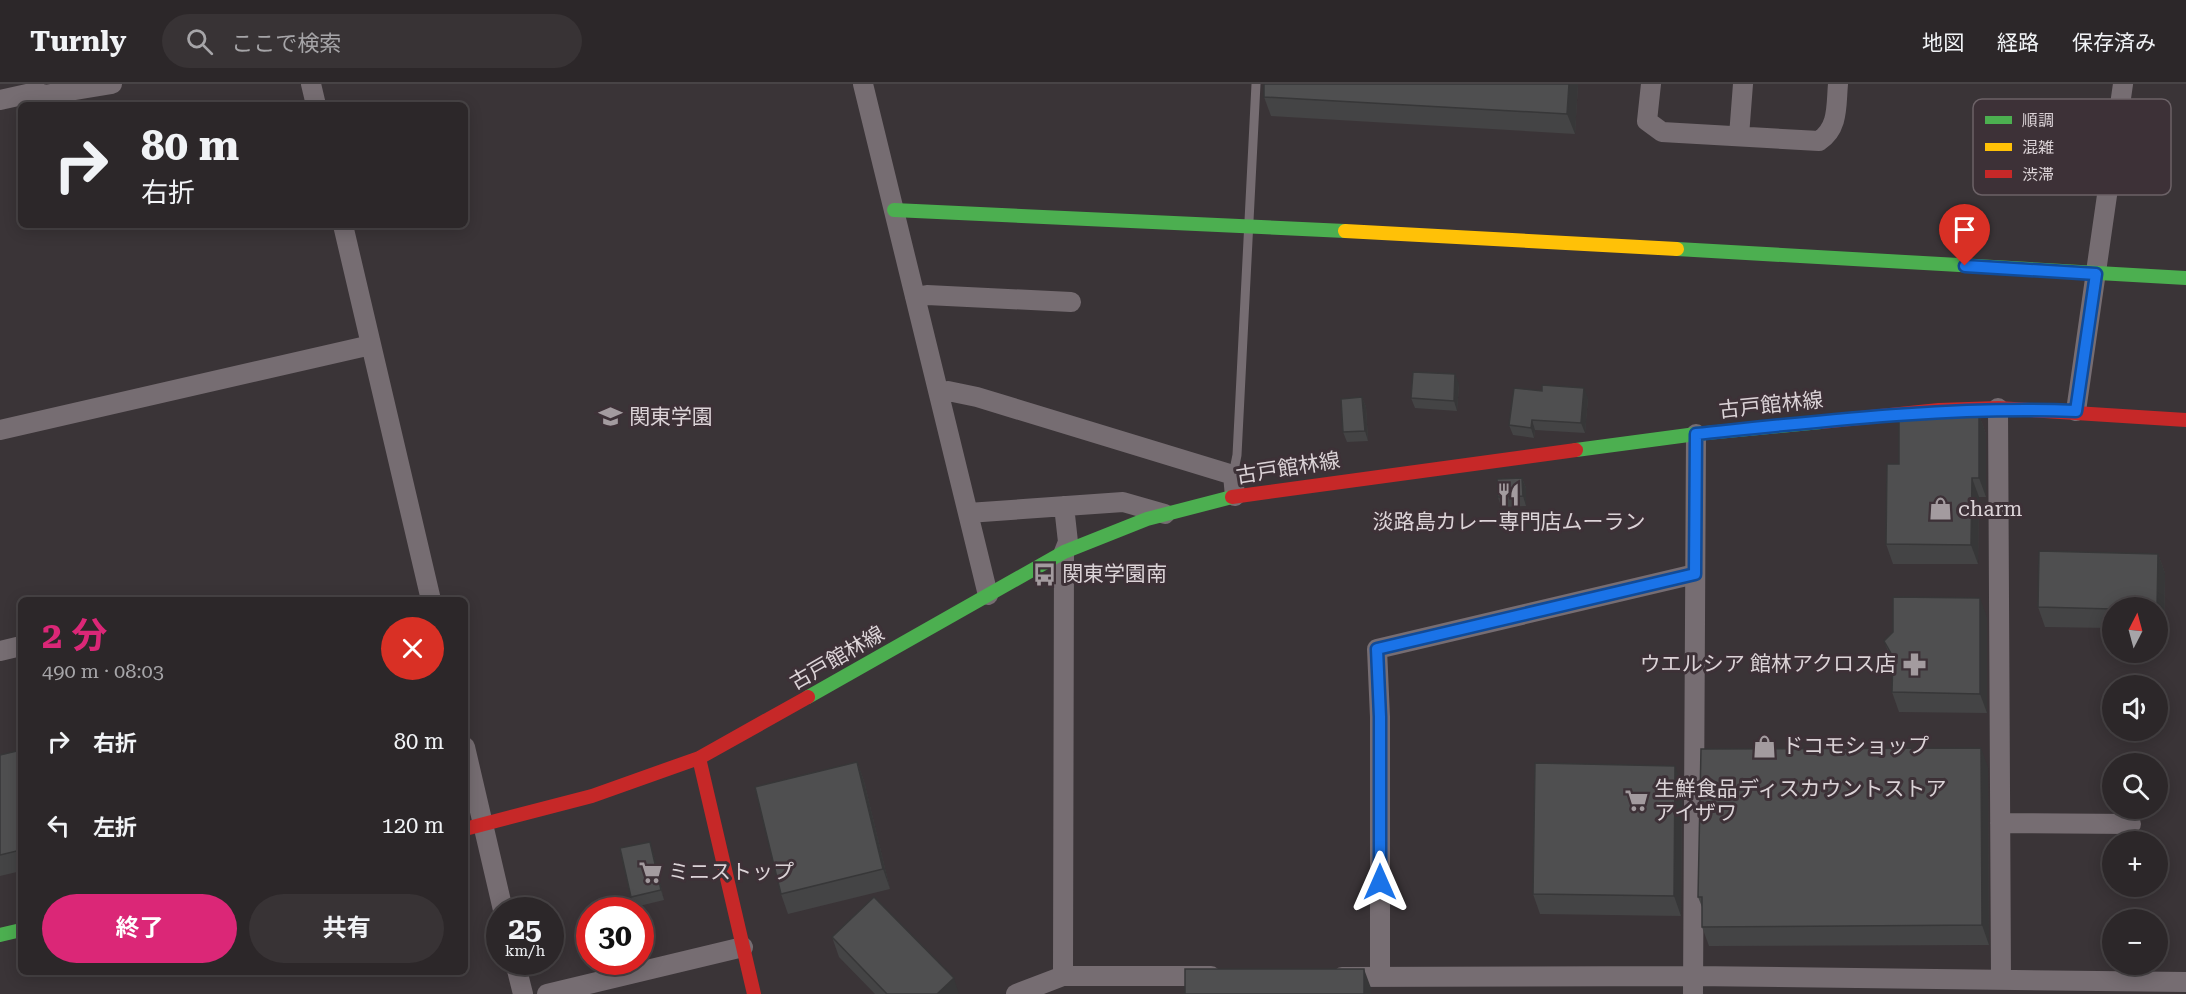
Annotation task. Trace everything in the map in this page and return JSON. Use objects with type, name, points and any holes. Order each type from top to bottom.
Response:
[{"type":"main road","points":[[894,210],[1247,225],[2186,278]]},
{"type":"main road","name":"古戸館林線","points":[[474,827],[609,791],[699,758],[1064,552],[1109,532],[1165,514],[1235,496],[1696,434],[1908,413],[1998,408],[2076,411],[2186,420]]},
{"type":"main road","points":[[699,758],[754,994]]},
{"type":"main road","points":[[0,935],[18,931]]},
{"type":"street","points":[[0,100],[36,92],[45,95],[112,84]]},
{"type":"street","points":[[311,84],[315,102]]},
{"type":"street","points":[[863,84],[988,595]]},
{"type":"street","points":[[1651,84],[1647,121],[1662,132],[1819,141],[1827,136],[1835,123],[1838,84]]},
{"type":"street","points":[[1739,136],[1743,84]]},
{"type":"street","points":[[2121,99],[2123,84]]},
{"type":"street","points":[[2076,411],[2107,195]]},
{"type":"street","points":[[344,228],[430,597]]},
{"type":"street","points":[[915,297],[927,295],[1071,302]]},
{"type":"street","points":[[0,430],[371,345]]},
{"type":"street","points":[[939,393],[948,391],[977,397],[1233,475],[1235,496]]},
{"type":"street","points":[[1998,408],[2001,979]]},
{"type":"street","points":[[1693,985],[1696,434]]},
{"type":"street","points":[[968,513],[1124,502],[1165,514]]},
{"type":"street","points":[[1063,976],[1064,552],[1068,542],[1064,506]]},
{"type":"street","points":[[1380,976],[1380,717],[1377,649],[1695,574]]},
{"type":"street","points":[[0,651],[18,647]]},
{"type":"street","points":[[468,774],[474,827],[498,897]]},
{"type":"street","points":[[2000,823],[2131,824]]},
{"type":"street","points":[[547,994],[743,947]]},
{"type":"street","points":[[518,975],[523,994]]},
{"type":"street","points":[[1018,994],[1063,976],[1228,976]]},
{"type":"street","points":[[1321,976],[1693,985],[2001,979],[2186,982]]},
{"type":"lane","points":[[1233,475],[1237,455],[1256,84]]},
{"type":"building","points":[[1264,84],[1569,84],[1567,114],[1264,97]]},
{"type":"building","points":[[1413,372],[1455,374],[1454,401],[1411,398]]},
{"type":"building","points":[[1542,385],[1584,388],[1581,423],[1532,420],[1531,428],[1509,425],[1514,388],[1542,391]]},
{"type":"building","points":[[1362,397],[1365,431],[1343,432],[1341,399]]},
{"type":"building","points":[[1899,414],[1979,415],[1979,478],[1972,478],[1971,545],[1886,544],[1887,464],[1899,464]]},
{"type":"building","points":[[1522,478],[1523,496],[1498,497],[1497,479]]},
{"type":"building","points":[[2039,551],[2158,554],[2157,597],[2102,597],[2102,609],[2038,607]]},
{"type":"building","points":[[1893,597],[1980,598],[1980,694],[1892,692],[1893,657],[1884,641],[1893,632]]},
{"type":"building","points":[[1981,748],[1982,925],[1702,927],[1702,897],[1698,897],[1701,749]]},
{"type":"building","points":[[18,751],[18,851],[0,855],[0,755]]},
{"type":"building","points":[[857,762],[883,869],[781,894],[755,787]]},
{"type":"building","points":[[1535,763],[1675,766],[1674,896],[1533,894]]},
{"type":"building","points":[[650,842],[661,890],[631,897],[620,848]]},
{"type":"building","points":[[874,897],[954,978],[937,994],[887,994],[832,937]]},
{"type":"building","points":[[1185,969],[1364,969],[1364,994],[1185,994]]},
{"type":"traffic: fast","points":[[894,210],[1345,231]]},
{"type":"traffic: fast","points":[[1677,249],[2186,278]]},
{"type":"traffic: fast","points":[[1576,450],[1696,434],[1821,422]]},
{"type":"traffic: fast","points":[[808,697],[1064,552],[1147,519],[1232,497]]},
{"type":"traffic: fast","points":[[0,935],[18,931]]},
{"type":"traffic: slow","points":[[1345,231],[1677,249]]},
{"type":"traffic: jam","points":[[1821,422],[1939,410],[1998,408],[2186,420]]},
{"type":"traffic: jam","points":[[1232,497],[1576,450]]},
{"type":"traffic: jam","points":[[468,828],[592,796],[699,758],[808,697]]},
{"type":"traffic: jam","points":[[699,758],[754,994]]},
{"type":"place","name":"関東学園","points":[[611,417]]},
{"type":"place","name":"淡路島カレー専門店ムーラン","points":[[1509,494]]},
{"type":"place","name":"charm","points":[[1940,509]]},
{"type":"place","name":"関東学園南","points":[[1044,574]]},
{"type":"place","name":"ウエルシア 館林アクロス店","points":[[1914,664]]},
{"type":"place","name":"ドコモショップ","points":[[1764,746]]},
{"type":"place","name":"生鮮食品ディスカウントストア アイザワ","points":[[1636,801]]},
{"type":"place","name":"ミニストップ","points":[[650,872]]},
{"type":"route","points":[[1380,882],[1380,717],[1377,649],[1695,574],[1696,434],[1940,410],[1998,408],[2076,411],[2096,274],[1965,266]]}]
